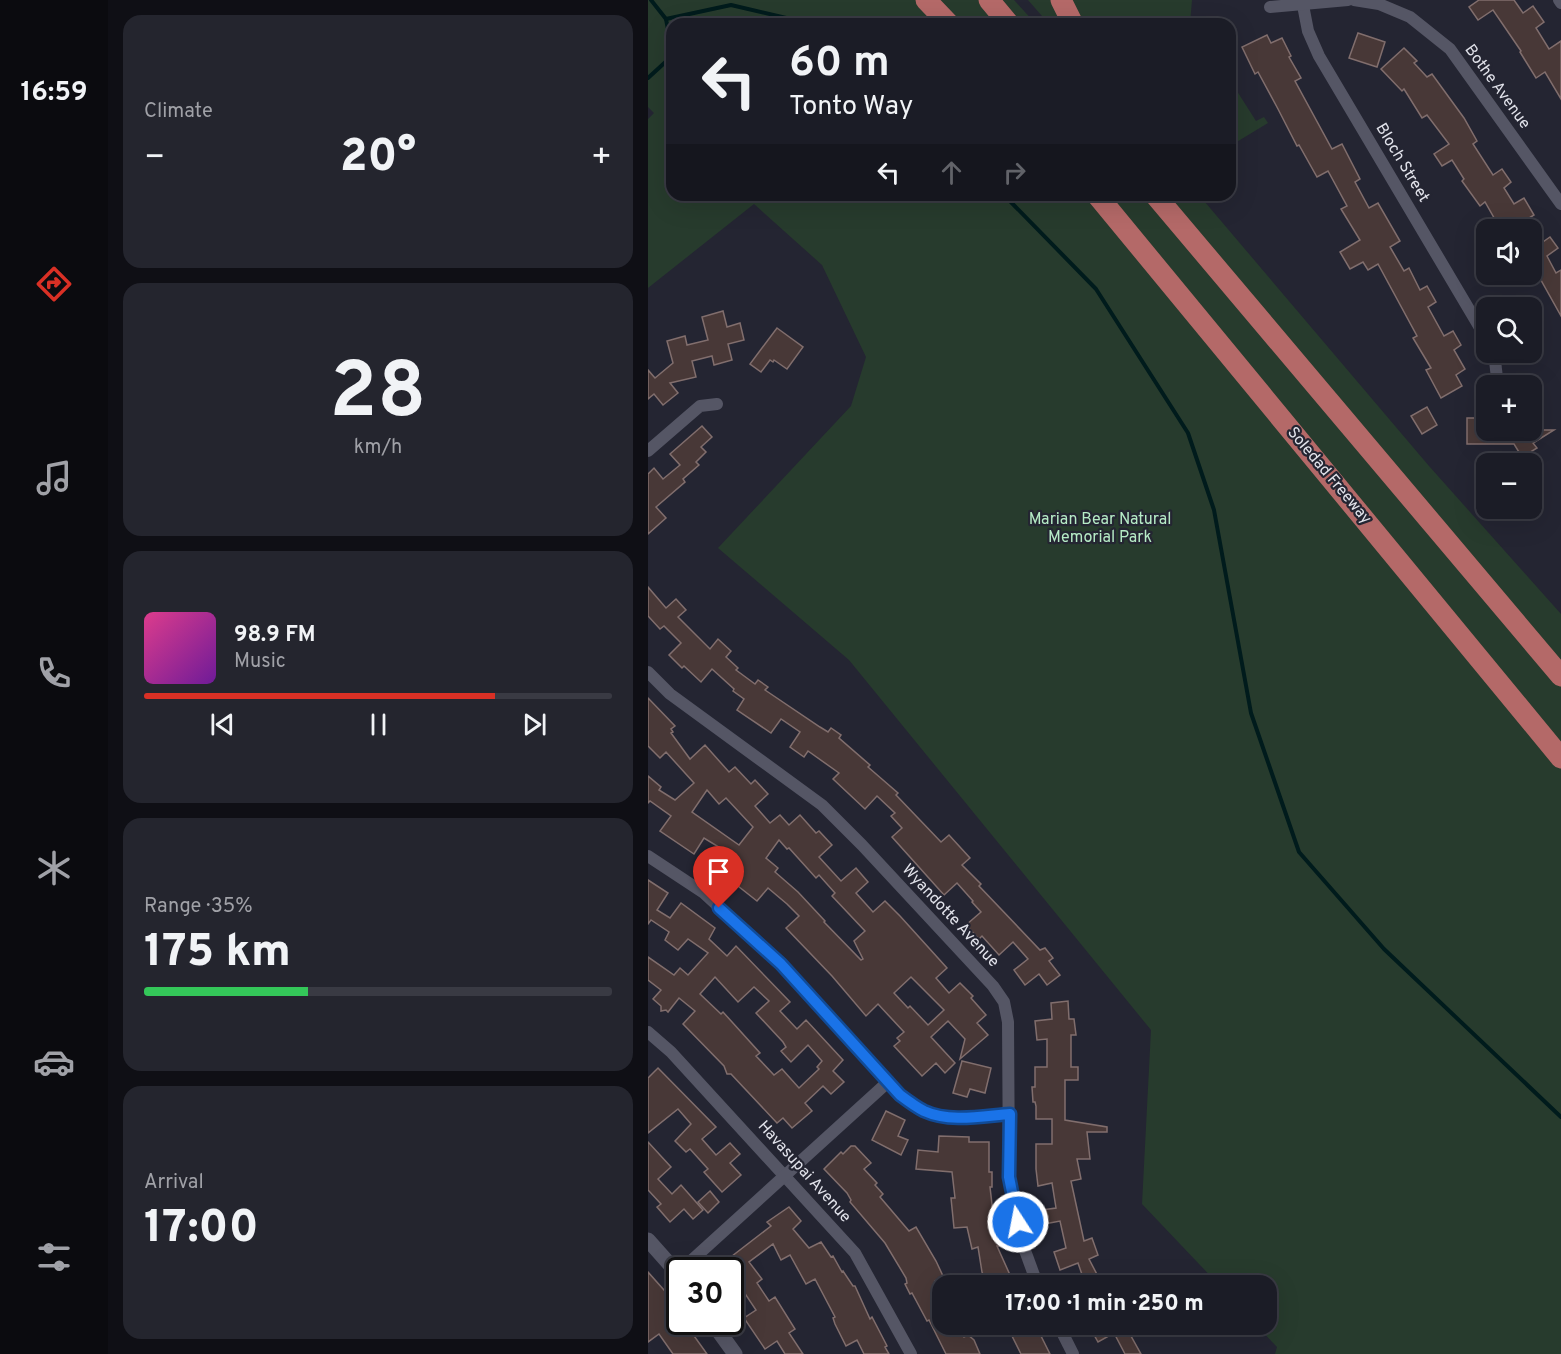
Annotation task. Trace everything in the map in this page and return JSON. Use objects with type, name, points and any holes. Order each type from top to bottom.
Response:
[{"type":"highway","points":[[926,0],[943,18]]},
{"type":"highway","points":[[989,0],[1004,18]]},
{"type":"highway","points":[[1061,0],[1070,18]]},
{"type":"highway","name":"Soledad Freeway","points":[[1102,201],[1561,758]]},
{"type":"highway","points":[[1160,201],[1561,676]]},
{"type":"highway","points":[[1178,201],[1217,267]]},
{"type":"street","points":[[1270,7],[1302,2],[1348,0]]},
{"type":"street","name":"Bothe Avenue","points":[[1354,0],[1379,4],[1410,17],[1450,49],[1561,204]]},
{"type":"street","name":"Bloch Street","points":[[1302,2],[1308,31],[1319,56],[1476,321]]},
{"type":"street","points":[[648,450],[700,406],[717,404]]},
{"type":"street","name":"Wyandotte Avenue","points":[[648,672],[670,694],[822,805],[870,853],[993,986],[1004,1002],[1008,1022],[1009,1177],[1023,1245],[1034,1275]]},
{"type":"street","points":[[648,856],[704,893],[781,964],[900,1095],[923,1111],[937,1116],[955,1118],[1010,1114]]},
{"type":"street","name":"Havasupai Avenue","points":[[648,1032],[671,1052],[855,1253],[911,1354]]},
{"type":"street","points":[[696,1257],[889,1081]]},
{"type":"street","points":[[648,1240],[666,1259]]},
{"type":"street","points":[[721,1335],[735,1354]]},
{"type":"street","points":[[1064,1335],[1073,1354]]},
{"type":"green space","name":"Marian Bear Natural Memorial Park","points":[[648,0],[1014,0],[1030,18],[666,18],[666,201],[1204,201],[1429,466],[1561,614],[1561,1354],[1275,1354],[1277,1347],[1266,1335],[1277,1335],[1277,1275],[1209,1275],[1142,1204],[1151,1030],[849,660],[718,548],[851,406],[866,357],[822,265],[754,204],[648,288],[648,119],[654,113],[648,107]]},
{"type":"green space","points":[[1028,0],[1192,0],[1190,18],[1044,18]]},
{"type":"green space","points":[[1236,90],[1256,121],[1264,117],[1268,123],[1236,142]]},
{"type":"building","points":[[1479,0],[1514,0],[1523,13],[1533,6],[1544,22],[1536,28],[1549,49],[1561,41],[1561,99],[1545,72],[1536,78],[1493,10],[1478,20],[1469,7]]},
{"type":"building","points":[[1358,33],[1385,42],[1377,67],[1349,58]]},
{"type":"building","points":[[1267,35],[1271,43],[1282,38],[1291,56],[1289,57],[1301,78],[1295,81],[1332,149],[1342,144],[1360,179],[1355,182],[1369,208],[1378,203],[1400,241],[1390,247],[1404,271],[1409,268],[1420,290],[1427,286],[1436,302],[1428,307],[1444,336],[1453,331],[1461,345],[1454,350],[1465,369],[1456,375],[1462,386],[1441,398],[1426,370],[1431,368],[1413,338],[1417,336],[1378,264],[1368,270],[1363,262],[1350,269],[1340,252],[1360,240],[1341,209],[1347,206],[1328,171],[1317,177],[1299,145],[1297,146],[1258,72],[1255,74],[1242,47]]},
{"type":"building","points":[[1404,48],[1417,61],[1414,63],[1427,77],[1432,74],[1464,118],[1477,141],[1473,144],[1493,175],[1502,169],[1511,182],[1504,188],[1514,204],[1524,198],[1534,215],[1528,219],[1495,219],[1485,202],[1480,206],[1462,181],[1464,179],[1452,160],[1442,166],[1434,154],[1449,144],[1427,115],[1422,118],[1404,89],[1402,91],[1381,69]]},
{"type":"building","points":[[1550,237],[1558,248],[1547,256],[1556,273],[1561,270],[1561,316],[1542,282],[1542,243]]},
{"type":"building","points":[[723,311],[727,327],[740,323],[744,340],[728,344],[732,360],[714,365],[712,356],[692,361],[696,377],[670,383],[678,393],[663,405],[654,394],[648,399],[648,370],[655,378],[673,363],[667,341],[685,336],[687,345],[708,340],[702,317]]},
{"type":"building","points":[[777,328],[803,347],[787,369],[774,360],[773,362],[770,360],[761,372],[750,364]]},
{"type":"building","points":[[1427,407],[1437,425],[1422,434],[1411,416]]},
{"type":"building","points":[[1467,418],[1476,418],[1476,441],[1536,441],[1533,443],[1537,448],[1529,453],[1520,453],[1514,444],[1467,444]]},
{"type":"building","points":[[702,426],[712,437],[701,447],[706,452],[696,462],[699,465],[683,479],[685,482],[656,507],[666,518],[648,534],[648,474],[654,468],[663,479],[680,465],[670,454]]},
{"type":"building","points":[[1542,430],[1554,430],[1542,437]]},
{"type":"building","points":[[648,587],[666,608],[676,599],[686,610],[678,617],[710,649],[718,639],[731,651],[726,657],[738,668],[736,670],[755,684],[758,680],[768,687],[765,690],[828,732],[831,728],[841,735],[839,738],[898,793],[896,795],[941,842],[949,835],[970,858],[962,865],[1040,950],[1045,948],[1053,958],[1049,961],[1060,975],[1047,985],[1039,974],[1025,985],[1014,970],[1028,959],[1013,942],[999,955],[982,936],[979,939],[966,925],[981,912],[957,883],[944,895],[892,837],[902,828],[891,816],[895,813],[877,796],[865,809],[833,779],[839,773],[808,751],[804,757],[790,747],[800,732],[781,719],[771,733],[737,710],[744,699],[712,669],[701,682],[684,666],[682,668],[669,655],[681,643],[664,626],[660,629],[648,616]]},
{"type":"building","points":[[648,698],[675,726],[671,729],[673,732],[671,733],[690,759],[705,745],[729,772],[735,767],[751,784],[755,780],[768,794],[755,806],[770,823],[780,815],[789,825],[800,815],[816,833],[819,831],[832,845],[819,857],[841,881],[856,868],[868,882],[856,893],[873,912],[885,901],[900,916],[947,968],[936,978],[949,993],[960,983],[973,996],[971,998],[986,1015],[977,1023],[988,1035],[960,1059],[965,1039],[948,1021],[931,1037],[955,1063],[945,1073],[936,1063],[922,1076],[894,1046],[900,1041],[897,1038],[904,1032],[878,1004],[866,1016],[786,928],[799,916],[787,904],[768,888],[757,901],[710,864],[722,849],[704,838],[694,854],[660,831],[671,816],[650,801],[648,803],[648,776],[661,787],[659,790],[675,800],[694,783],[666,752],[660,758],[648,746]],"holes":[[[707,790],[719,804],[726,798],[753,827],[739,845],[692,812]],[[779,840],[816,878],[819,875],[835,893],[832,896],[865,931],[854,941],[863,959],[861,960],[798,892],[775,872],[778,868],[766,858]],[[911,977],[944,1010],[928,1025],[894,993]]]},
{"type":"building","points":[[648,880],[668,893],[657,910],[670,918],[681,903],[715,928],[709,939],[727,956],[736,946],[790,1002],[780,1011],[797,1029],[806,1020],[843,1060],[833,1071],[844,1082],[831,1094],[823,1086],[805,1103],[812,1111],[792,1128],[783,1118],[777,1123],[731,1074],[727,1074],[724,1066],[683,1024],[695,1011],[679,998],[668,1012],[661,1011],[661,1006],[653,999],[661,990],[648,980],[648,957],[674,975],[680,968],[688,975],[708,953],[688,939],[678,950],[665,940],[669,932],[651,920],[648,924]],"holes":[[[715,977],[738,1002],[754,987],[769,1001],[756,1013],[783,1042],[786,1047],[781,1051],[791,1062],[808,1045],[822,1061],[817,1067],[819,1069],[799,1088],[782,1069],[774,1075],[756,1056],[760,1053],[723,1012],[721,1014],[700,994]]]},
{"type":"building","points":[[1068,1001],[1069,1019],[1074,1019],[1076,1035],[1071,1035],[1071,1067],[1078,1067],[1078,1080],[1065,1080],[1065,1120],[1107,1127],[1107,1132],[1087,1132],[1090,1159],[1077,1159],[1081,1179],[1071,1181],[1084,1241],[1092,1238],[1098,1255],[1089,1259],[1097,1275],[1082,1275],[1078,1263],[1060,1270],[1054,1252],[1066,1248],[1060,1221],[1044,1224],[1042,1210],[1056,1208],[1052,1183],[1038,1186],[1036,1144],[1052,1144],[1052,1119],[1036,1119],[1032,1087],[1035,1087],[1035,1067],[1047,1067],[1047,1039],[1037,1040],[1035,1021],[1052,1019],[1051,1003]]},
{"type":"building","points":[[962,1061],[991,1068],[985,1093],[970,1089],[967,1097],[953,1093]]},
{"type":"building","points":[[658,1068],[716,1127],[702,1139],[716,1155],[730,1143],[740,1154],[730,1163],[741,1175],[722,1192],[704,1172],[708,1169],[690,1149],[686,1152],[675,1141],[691,1124],[678,1109],[648,1133],[648,1078]]},
{"type":"building","points":[[886,1111],[905,1120],[898,1136],[908,1140],[901,1155],[872,1140]]},
{"type":"building","points":[[939,1136],[969,1137],[969,1142],[989,1142],[989,1172],[992,1172],[992,1187],[990,1187],[995,1230],[1000,1246],[997,1246],[1010,1275],[983,1275],[978,1247],[972,1249],[967,1227],[954,1228],[951,1198],[955,1198],[952,1172],[916,1169],[918,1150],[938,1152]]},
{"type":"building","points":[[648,1142],[671,1167],[658,1179],[672,1194],[681,1185],[703,1210],[693,1219],[684,1209],[670,1222],[657,1207],[661,1204],[648,1190]]},
{"type":"building","points":[[851,1146],[855,1146],[871,1163],[864,1169],[877,1183],[875,1185],[883,1194],[880,1197],[909,1231],[916,1227],[936,1261],[943,1275],[932,1275],[932,1326],[912,1293],[910,1294],[905,1284],[907,1283],[906,1278],[885,1243],[850,1202],[847,1193],[824,1169],[841,1152],[843,1154]]},
{"type":"building","points":[[710,1191],[719,1202],[708,1213],[698,1202]]},
{"type":"building","points":[[789,1207],[801,1221],[793,1229],[809,1248],[821,1242],[855,1286],[889,1354],[864,1354],[857,1340],[846,1346],[835,1324],[833,1318],[835,1317],[815,1279],[806,1284],[790,1255],[781,1260],[773,1244],[749,1262],[762,1279],[757,1283],[769,1301],[775,1297],[795,1329],[789,1333],[803,1354],[785,1354],[777,1341],[765,1349],[744,1318],[756,1310],[744,1292],[744,1257],[731,1257],[771,1226],[767,1222]]},
{"type":"building","points":[[648,1272],[666,1292],[666,1335],[693,1335],[707,1354],[673,1354],[659,1334],[648,1342]]},
{"type":"building","points":[[936,1335],[963,1335],[964,1337],[968,1335],[974,1340],[980,1354],[946,1354]]},
{"type":"building","points":[[1012,1335],[1040,1335],[1050,1354],[1021,1354]]},
{"type":"building","points":[[1094,1335],[1110,1335],[1098,1342]]},
{"type":"building","points":[[1115,1335],[1130,1335],[1141,1354],[1125,1354]]},
{"type":"waterway","points":[[651,0],[666,19]]},
{"type":"waterway","points":[[671,18],[731,5],[786,18]]},
{"type":"waterway","points":[[648,78],[666,62]]},
{"type":"waterway","points":[[1010,201],[1096,289],[1188,433],[1214,510],[1251,713],[1299,852],[1384,949],[1561,1117]]},
{"type":"route","points":[[719,908],[781,964],[900,1095],[923,1111],[937,1116],[955,1118],[1010,1114],[1009,1177],[1018,1222]]}]
